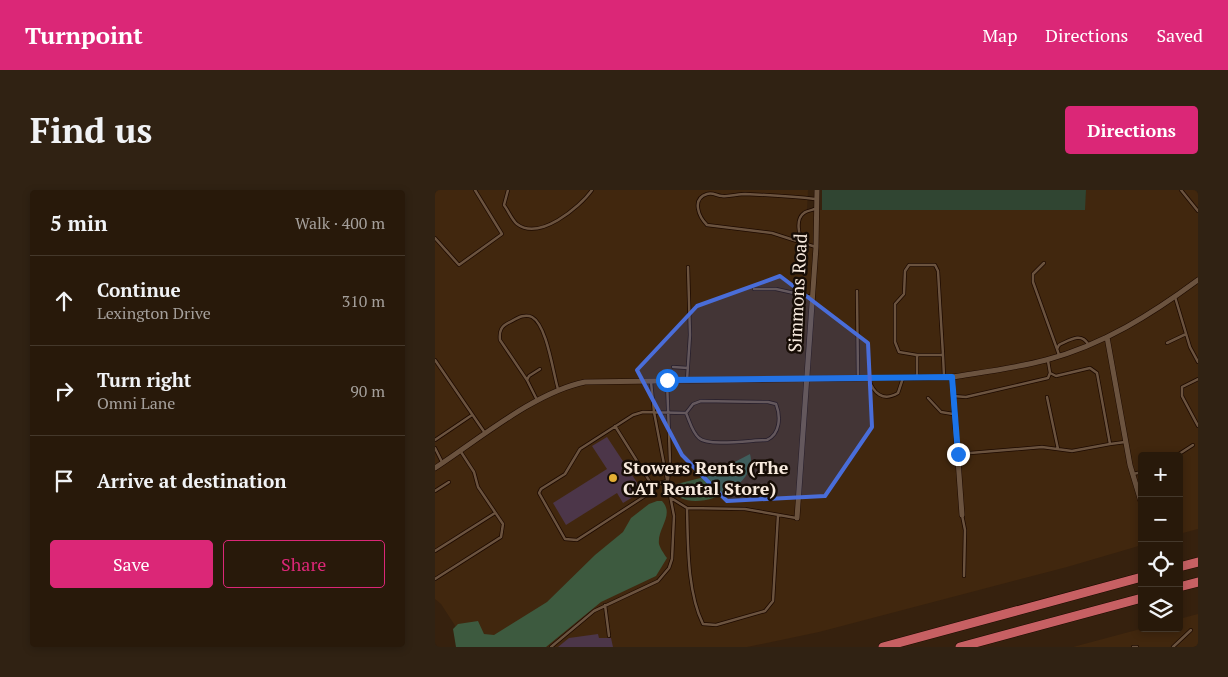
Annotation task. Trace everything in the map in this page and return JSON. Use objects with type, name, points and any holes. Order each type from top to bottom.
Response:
[{"type":"highway","points":[[1183,566],[1198,562]]},
{"type":"highway","points":[[883,647],[1138,578]]},
{"type":"highway","points":[[1183,586],[1198,582]]},
{"type":"highway","points":[[960,647],[1138,599]]},
{"type":"street","name":"Simmons Road","points":[[797,518],[816,247],[817,190]]},
{"type":"street","points":[[435,468],[537,400],[558,389],[585,382],[952,377],[1047,360],[1107,337],[1150,315],[1198,280]]},
{"type":"street","points":[[1107,337],[1126,442],[1140,497]]},
{"type":"street","points":[[952,377],[962,515]]},
{"type":"lane","points":[[435,238],[459,266],[502,234],[475,190]]},
{"type":"lane","points":[[508,190],[504,205],[516,224],[526,228],[539,228],[556,221],[582,204],[591,190]]},
{"type":"lane","points":[[1181,190],[1198,211]]},
{"type":"lane","points":[[816,247],[772,233],[707,225],[700,218],[697,208],[699,199],[707,194],[723,196],[745,194],[817,199]]},
{"type":"lane","points":[[803,243],[799,236],[799,218],[804,213],[817,209]]},
{"type":"lane","points":[[1044,263],[1033,274],[1033,282],[1059,355]]},
{"type":"lane","points":[[943,355],[917,355],[899,352],[895,342],[895,304],[904,294],[905,271],[909,265],[935,265],[938,271],[943,355],[944,377]]},
{"type":"lane","points":[[687,380],[690,335],[688,267]]},
{"type":"lane","points":[[754,289],[776,289],[812,297]]},
{"type":"lane","points":[[857,291],[858,379]]},
{"type":"lane","points":[[1175,297],[1190,347],[1198,362]]},
{"type":"lane","points":[[537,400],[527,380],[500,340],[499,332],[504,325],[523,316],[531,316],[537,322],[551,355],[558,389]]},
{"type":"lane","points":[[1167,343],[1186,334]]},
{"type":"lane","points":[[1057,348],[1059,344],[1080,336],[1085,338],[1089,344]]},
{"type":"lane","points":[[917,355],[917,378]]},
{"type":"lane","points":[[435,360],[486,435]]},
{"type":"lane","points":[[953,396],[966,397],[1048,378],[1050,373],[1047,360]]},
{"type":"lane","points":[[673,367],[687,368]]},
{"type":"lane","points":[[1050,373],[1056,376],[1090,368],[1097,373],[1109,444]]},
{"type":"lane","points":[[527,380],[529,376],[540,369]]},
{"type":"lane","points":[[869,378],[873,390],[876,394],[882,396],[893,396],[898,393],[903,378]]},
{"type":"lane","points":[[1198,379],[1182,387],[1182,396],[1198,426]]},
{"type":"lane","points":[[551,647],[605,605],[644,589],[658,581],[669,568],[673,556],[674,516],[653,412],[650,380]]},
{"type":"lane","points":[[667,380],[670,461],[667,481]]},
{"type":"lane","points":[[928,398],[941,412],[955,414]]},
{"type":"lane","points":[[1047,398],[1057,449]]},
{"type":"lane","points":[[701,401],[768,402],[775,404],[778,410],[778,430],[774,437],[767,440],[712,443],[701,441],[694,433],[686,414],[693,404],[701,401]]},
{"type":"lane","points":[[652,485],[648,494],[577,540],[570,541],[565,539],[540,499],[539,493],[541,488],[565,474],[580,449],[633,415],[643,412],[686,414]]},
{"type":"lane","points":[[435,440],[472,415]]},
{"type":"lane","points":[[615,426],[652,485]]},
{"type":"lane","points":[[958,454],[1042,447],[1072,452],[1126,442]]},
{"type":"lane","points":[[1182,452],[1193,445]]},
{"type":"lane","points":[[435,448],[443,463]]},
{"type":"lane","points":[[435,579],[501,538],[503,524],[478,487],[474,472],[461,452]]},
{"type":"lane","points":[[1133,474],[1138,473]]},
{"type":"lane","points":[[652,485],[667,481]]},
{"type":"lane","points":[[435,491],[449,482]]},
{"type":"lane","points":[[671,498],[687,508],[745,509],[797,518]]},
{"type":"lane","points":[[687,508],[688,558],[698,614],[703,624],[716,625],[765,611],[773,602],[778,515]]},
{"type":"lane","points":[[435,552],[495,513]]},
{"type":"lane","points":[[962,515],[965,530],[964,576]]},
{"type":"lane","points":[[605,605],[609,636]]},
{"type":"lane","points":[[1173,647],[1191,630]]},
{"type":"highlighted area","points":[[780,276],[868,343],[872,427],[825,496],[727,501],[682,455],[637,370],[697,306]]},
{"type":"shaded area","points":[[435,190],[808,190],[807,210],[1084,210],[1086,190],[1198,190],[1198,529],[1183,533],[1183,452],[1138,452],[1138,546],[1067,567],[819,632],[747,647],[466,647],[454,624],[441,604],[435,599]]},
{"type":"shaded area","points":[[1198,614],[1198,647],[1073,647],[1138,630],[1138,632],[1183,632],[1183,618]]},
{"type":"green space","points":[[822,190],[1086,190],[1085,210],[822,210]]},
{"type":"green space","points":[[750,454],[751,465],[746,475],[728,492],[703,500],[691,501],[681,498],[677,484],[708,476]]},
{"type":"green space","points":[[662,501],[667,511],[660,532],[659,544],[667,558],[656,576],[601,602],[546,647],[456,647],[453,629],[458,624],[478,621],[484,634],[494,635],[547,602],[595,555],[623,532],[631,518],[649,504]]},
{"type":"building","name":"Stowers Rents (The CAT Rental Store)","points":[[607,437],[640,487],[630,493],[633,497],[623,503],[617,493],[566,525],[553,503],[607,469],[592,446]]},
{"type":"building","points":[[598,634],[599,638],[611,638],[613,647],[558,647],[569,638]]},
{"type":"place","name":"Stowers Rents (The CAT Rental Store)","points":[[613,478]]},
{"type":"route","points":[[667,380],[952,377],[958,454]]}]
